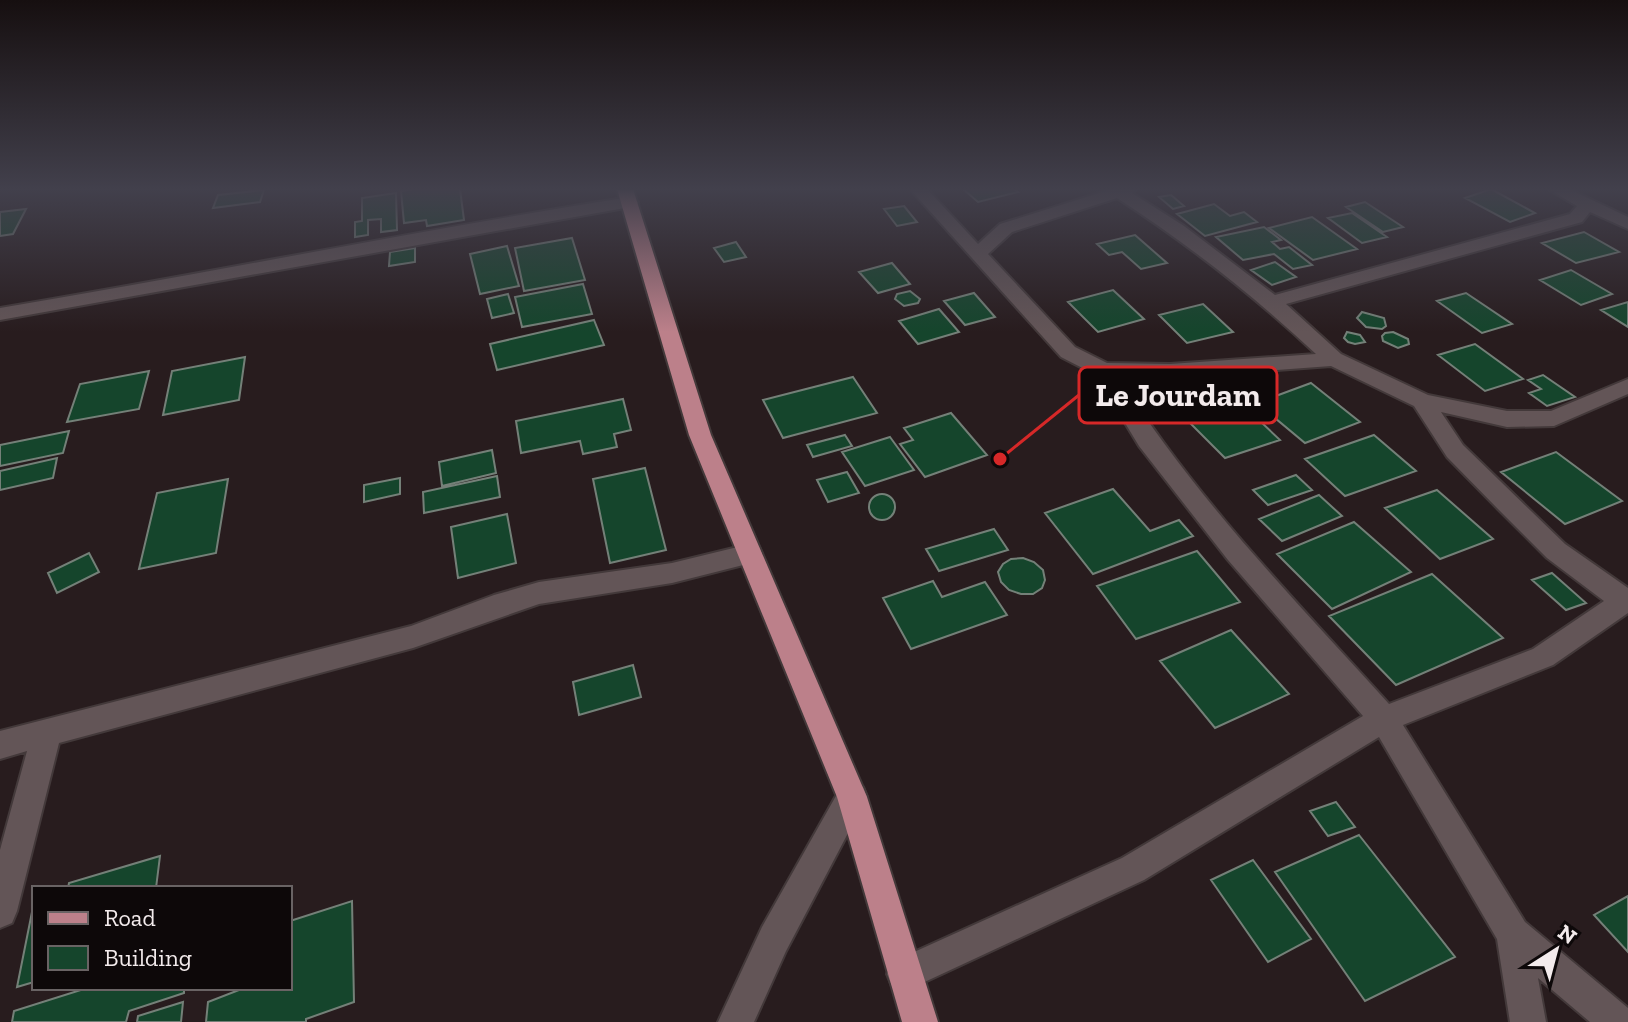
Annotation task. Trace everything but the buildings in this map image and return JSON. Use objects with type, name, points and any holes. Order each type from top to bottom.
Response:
[{"type":"main road","points":[[641,237],[700,435],[852,797],[920,1022]]},
{"type":"street","points":[[0,314],[210,279],[427,237]]},
{"type":"street","points":[[961,237],[1068,352],[1104,370],[1170,371],[1334,359]]},
{"type":"street","points":[[977,254],[996,237]]},
{"type":"street","points":[[1187,237],[1272,302],[1334,359],[1422,401],[1507,419],[1554,418],[1628,386]]},
{"type":"street","points":[[1272,302],[1508,237]]},
{"type":"street","points":[[1104,370],[1147,440],[1237,553],[1384,719],[1513,934],[1617,1022]]},
{"type":"street","points":[[904,974],[1133,869],[1384,719],[1543,657],[1625,599],[1556,551],[1506,503],[1455,451],[1422,401]]},
{"type":"street","points":[[0,745],[413,637],[494,606],[539,593],[672,573],[750,554]]},
{"type":"street","points":[[0,911],[46,735]]},
{"type":"street","points":[[736,1022],[774,939],[852,797]]},
{"type":"street","points":[[1513,934],[1528,1022]]},
{"type":"place","name":"Le Jourdam","points":[[1000,459]]}]
